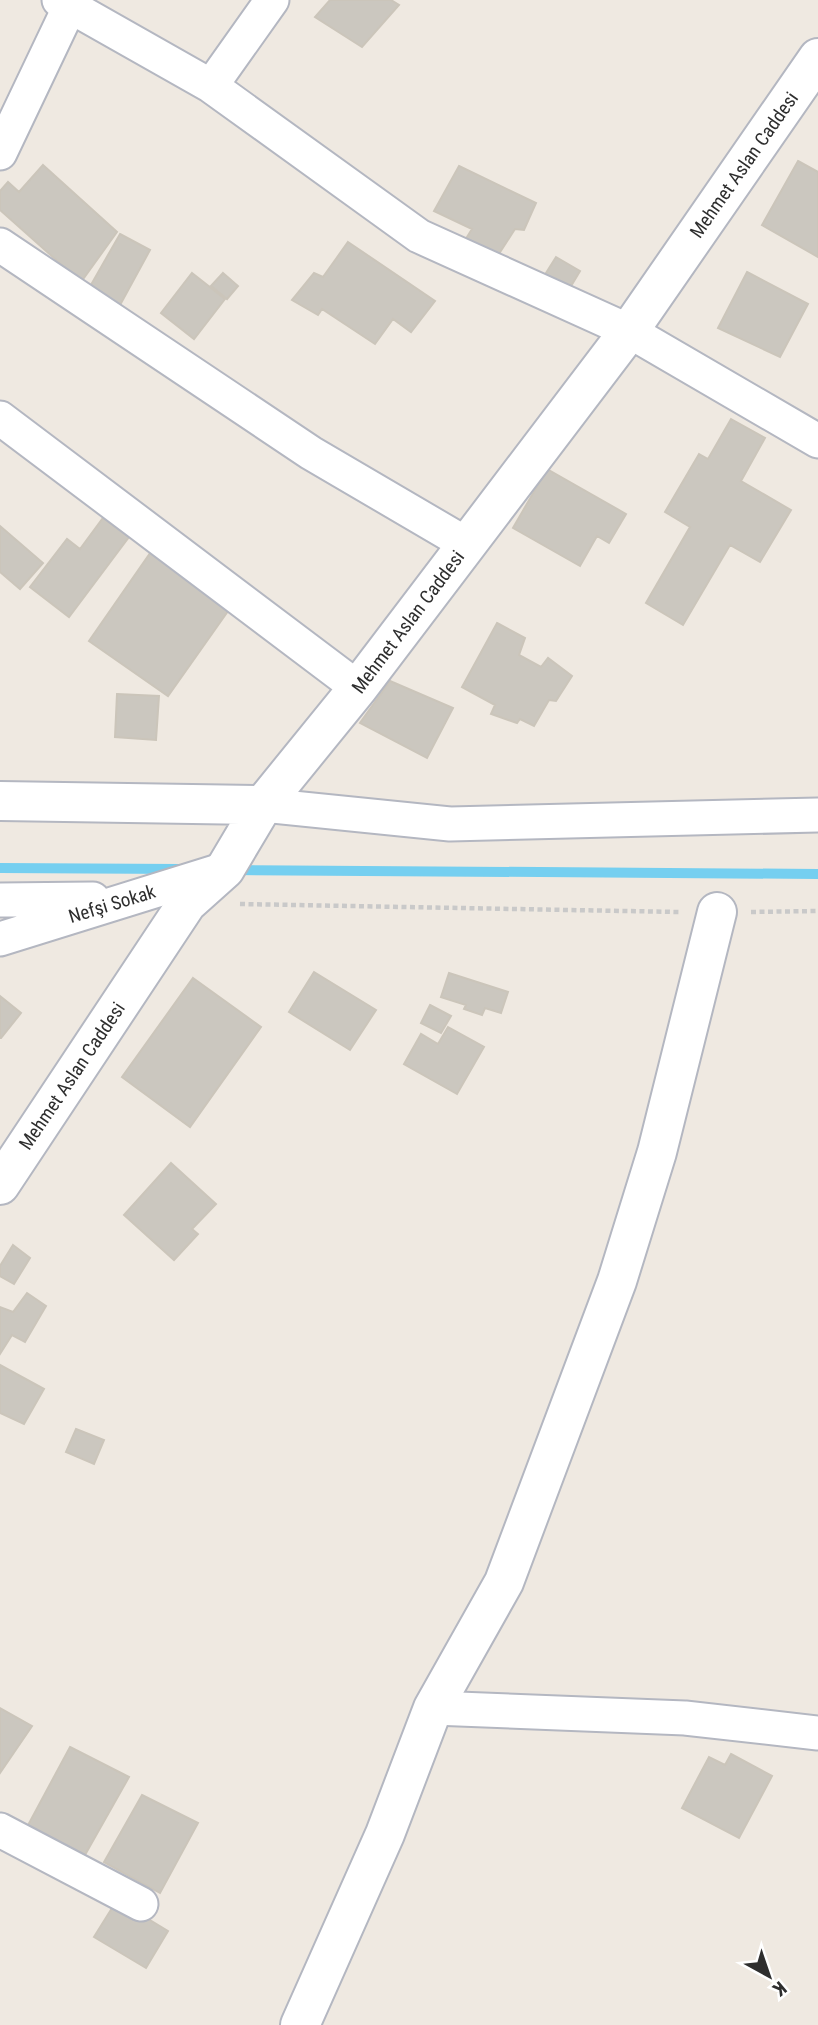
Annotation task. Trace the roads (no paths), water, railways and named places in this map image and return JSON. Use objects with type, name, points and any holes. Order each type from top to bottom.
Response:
[{"type":"street","points":[[211,86],[272,0]]},
{"type":"street","points":[[0,153],[64,3],[211,86],[419,236],[629,331],[818,441]]},
{"type":"street","name":"Mehmet Aslan Caddesi","points":[[0,1185],[187,903],[225,869],[263,805],[358,688],[629,331],[818,58]]},
{"type":"street","points":[[0,245],[311,453],[468,545]]},
{"type":"street","points":[[0,418],[358,688]]},
{"type":"street","points":[[0,801],[263,805],[450,824],[818,815]]},
{"type":"street","name":"Nefşi Sokak","points":[[0,939],[225,869]]},
{"type":"street","points":[[0,900],[124,899]]},
{"type":"street","points":[[300,2025],[380,1846],[433,1708],[504,1582],[617,1281],[657,1152],[717,912]]},
{"type":"street","points":[[433,1708],[685,1718],[818,1733]]},
{"type":"street","points":[[0,1830],[141,1904]]},
{"type":"waterway","points":[[0,868],[181,869]]},
{"type":"waterway","points":[[235,870],[818,874]]}]
